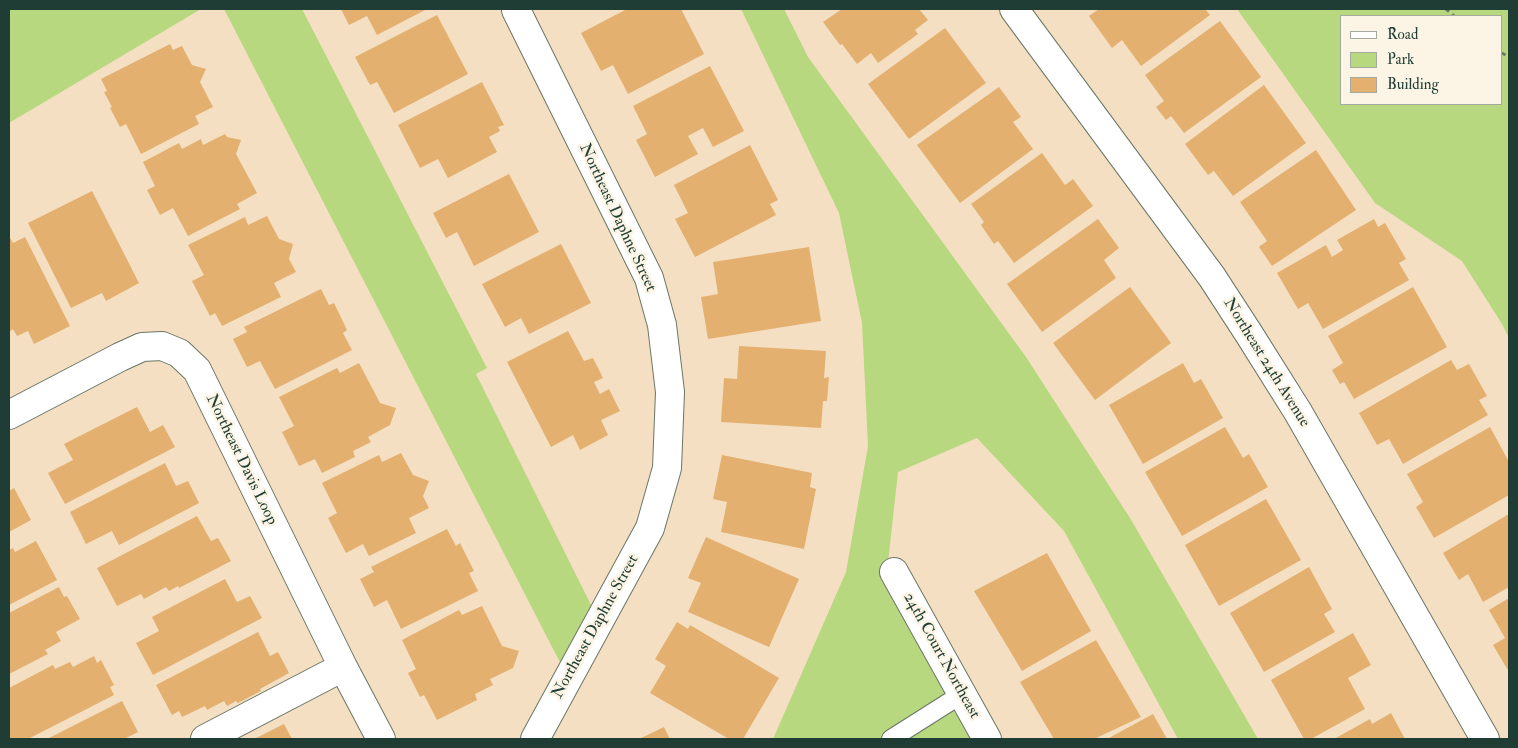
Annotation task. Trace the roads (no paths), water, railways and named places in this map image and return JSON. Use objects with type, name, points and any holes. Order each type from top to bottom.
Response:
[{"type":"street","name":"Northeast Daphne Street","points":[[518,9],[516,10],[649,278],[662,325],[670,392],[667,468],[650,528],[535,739]]},
{"type":"street","name":"Northeast 24th Avenue","points":[[1014,9],[1212,277],[1249,334],[1298,412],[1485,739]]},
{"type":"street","name":"Northeast Davis Loop","points":[[9,415],[142,347],[162,346],[179,353],[197,370],[343,667],[381,739]]},
{"type":"street","name":"24th Court Northeast","points":[[894,572],[987,739]]},
{"type":"street","points":[[205,739],[343,667]]},
{"type":"lane","points":[[891,739],[962,694]]}]
